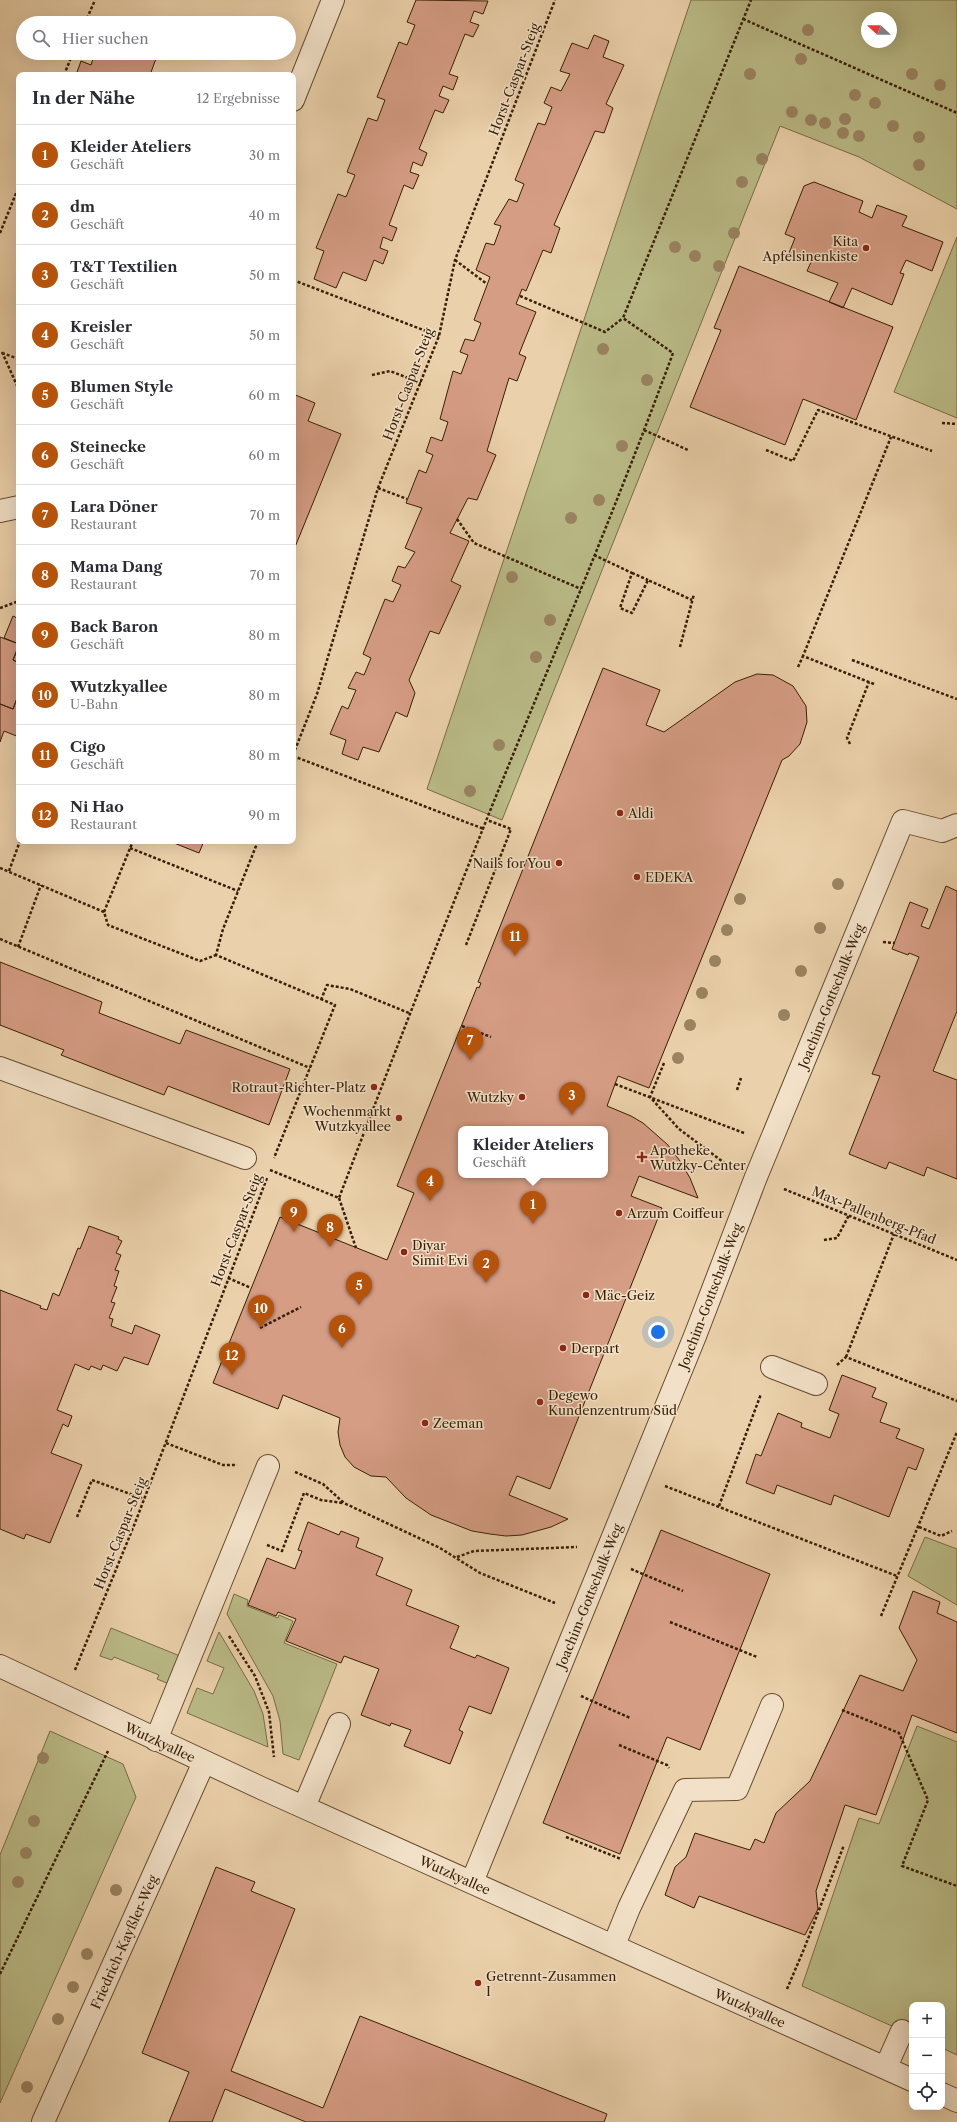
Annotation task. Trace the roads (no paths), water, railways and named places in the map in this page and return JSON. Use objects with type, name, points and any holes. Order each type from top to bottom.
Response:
[{"type":"street","points":[[296,92],[333,0]]},
{"type":"street","points":[[0,511],[16,507]]},
{"type":"street","name":"Joachim-Gottschalk-Weg","points":[[472,1882],[695,1336],[756,1177],[903,821],[942,831],[957,825]]},
{"type":"street","points":[[0,1068],[245,1158]]},
{"type":"street","points":[[772,1367],[816,1384]]},
{"type":"street","points":[[156,1740],[268,1466]]},
{"type":"street","name":"Wutzkyallee","points":[[0,1666],[204,1762],[909,2078]]},
{"type":"street","points":[[614,1945],[629,1908],[685,1790],[737,1789],[772,1705]]},
{"type":"street","points":[[304,1807],[339,1724]]},
{"type":"street","name":"Friedrich-Kayßler-Weg","points":[[43,2122],[204,1762]]},
{"type":"street","points":[[886,2067],[902,2031]]},
{"type":"street","points":[[945,2095],[957,2101]]},
{"type":"place","name":"Kita Apfelsinenkiste","points":[[866,248]]},
{"type":"place","name":"Aldi","points":[[620,813]]},
{"type":"place","name":"Nails for You","points":[[559,863]]},
{"type":"place","name":"EDEKA","points":[[637,877]]},
{"type":"place","name":"Cigo","points":[[515,956]]},
{"type":"place","name":"Lara Döner","points":[[470,1060]]},
{"type":"place","name":"Rotraut-Richter-Platz","points":[[374,1087]]},
{"type":"place","name":"Wutzky","points":[[522,1097]]},
{"type":"place","name":"T&T Textilien","points":[[572,1115]]},
{"type":"place","name":"Wochenmarkt Wutzkyallee","points":[[399,1118]]},
{"type":"place","name":"Apotheke Wutzky-Center","points":[[642,1157]]},
{"type":"place","name":"Kreisler","points":[[430,1201]]},
{"type":"place","name":"Arzum Coiffeur","points":[[619,1213]]},
{"type":"place","name":"Kleider Ateliers","points":[[533,1224]]},
{"type":"place","name":"Back Baron","points":[[294,1232]]},
{"type":"place","name":"Mama Dang","points":[[330,1247]]},
{"type":"place","name":"Diyar Simit Evi","points":[[404,1252]]},
{"type":"place","name":"dm","points":[[486,1283]]},
{"type":"place","name":"Mäc-Geiz","points":[[586,1295]]},
{"type":"place","name":"Blumen Style","points":[[359,1305]]},
{"type":"place","name":"Wutzkyallee","points":[[261,1328]]},
{"type":"place","name":"Steinecke","points":[[342,1348]]},
{"type":"place","name":"Derpart","points":[[563,1348]]},
{"type":"place","name":"Ni Hao","points":[[232,1375]]},
{"type":"place","name":"Degewo Kundenzentrum Süd","points":[[540,1402]]},
{"type":"place","name":"Zeeman","points":[[425,1423]]},
{"type":"place","name":"Getrennt-Zusammen I","points":[[478,1983]]}]
